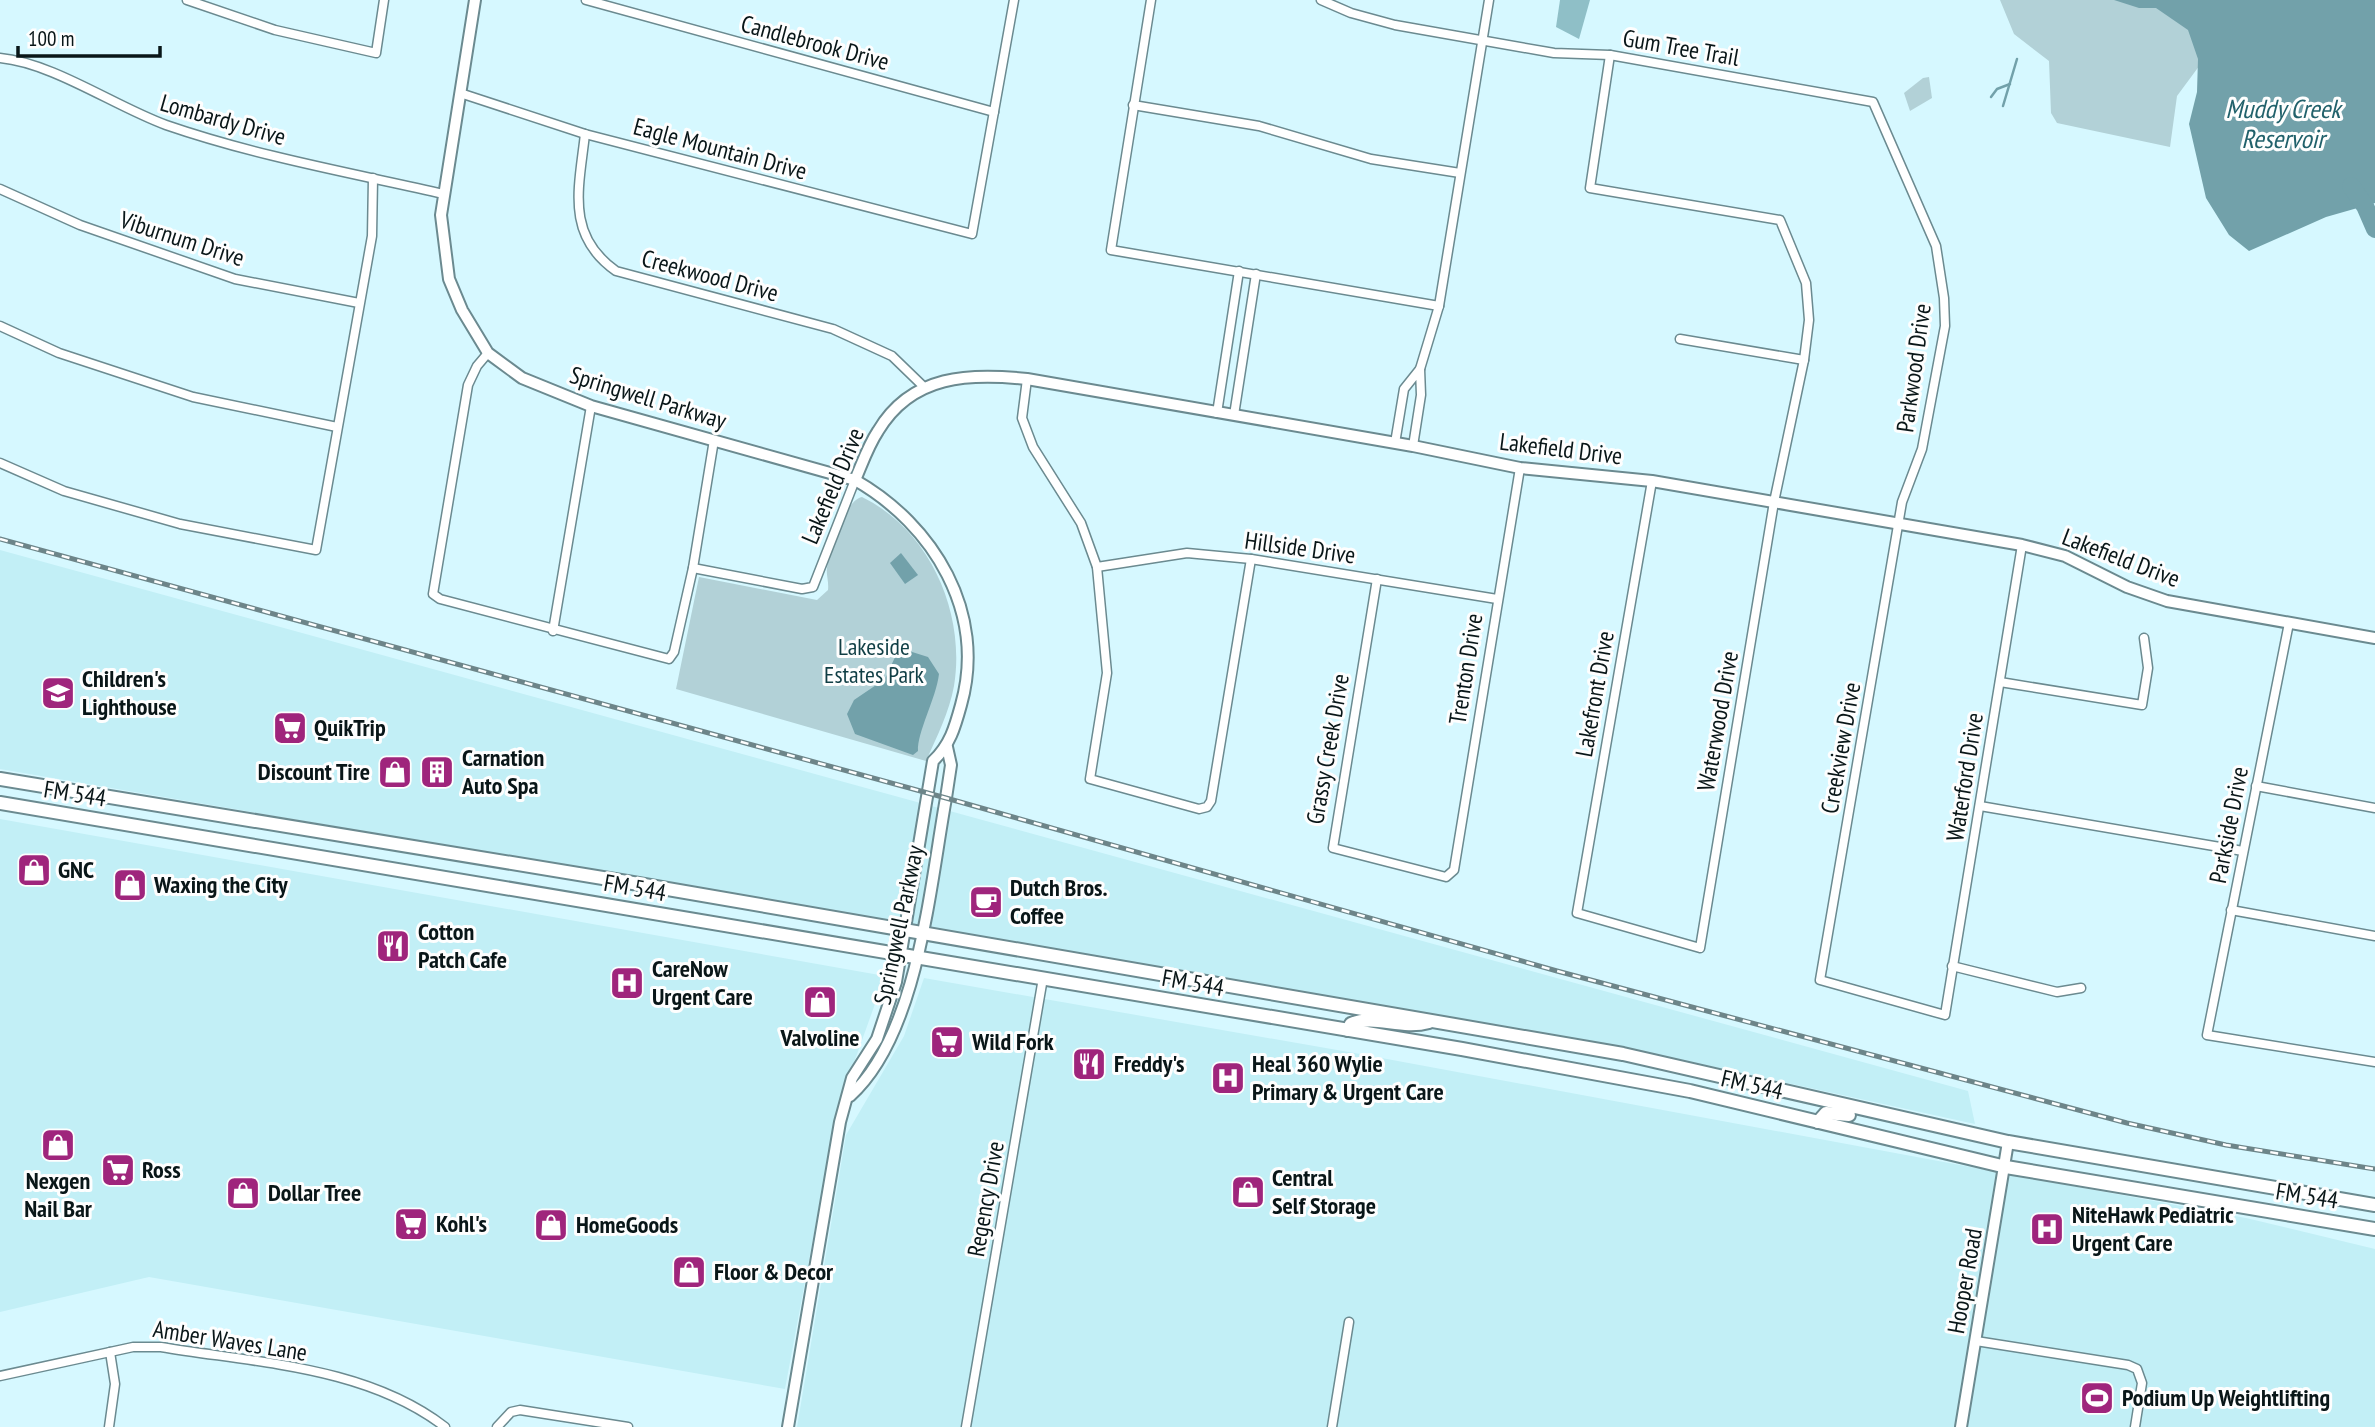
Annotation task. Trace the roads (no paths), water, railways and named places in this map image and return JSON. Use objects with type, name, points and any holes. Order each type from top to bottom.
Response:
[{"type":"main road","name":"FM 544","points":[[0,779],[686,893],[1623,1054],[2008,1142],[2375,1205]]},
{"type":"main road","name":"FM 544","points":[[0,803],[682,918],[917,954],[1690,1091],[2006,1167],[2375,1229]]},
{"type":"main road","points":[[219,838],[223,817]]},
{"type":"main road","points":[[460,880],[464,856]]},
{"type":"main road","points":[[682,918],[686,893]]},
{"type":"main road","points":[[1170,1000],[1174,976]]},
{"type":"main road","points":[[1348,1030],[1356,1022],[1370,1020],[1412,1027],[1433,1021]]},
{"type":"main road","points":[[1818,1122],[1824,1114],[1836,1112],[1877,1120],[1897,1118]]},
{"type":"main road","points":[[2247,1208],[2252,1182]]},
{"type":"street","points":[[187,0],[275,30],[376,53],[384,0]]},
{"type":"street","name":"Springwell Parkway","points":[[475,0],[441,215],[443,251],[449,279],[462,310],[488,353],[522,378],[591,406],[855,480],[887,500],[922,534],[955,589],[966,636],[967,674],[947,747],[951,765],[917,954],[898,1025],[862,1085],[850,1096]]},
{"type":"street","name":"Candlebrook Drive","points":[[586,0],[994,112]]},
{"type":"street","points":[[994,112],[1014,0]]},
{"type":"street","points":[[1151,0],[1111,250],[1439,306]]},
{"type":"street","name":"Gum Tree Trail","points":[[1321,0],[1351,13],[1395,24],[1554,53],[1610,55],[1873,102]]},
{"type":"street","points":[[1413,446],[1421,395],[1420,369],[1439,306],[1489,0]]},
{"type":"street","name":"Waterwood Drive","points":[[1610,55],[1590,188],[1780,220],[1806,283],[1809,320],[1804,360],[1774,502],[1700,948]]},
{"type":"street","name":"Lombardy Drive","points":[[0,58],[22,60],[139,115],[218,143],[444,194]]},
{"type":"street","name":"Eagle Mountain Drive","points":[[460,93],[585,134],[972,234],[994,112]]},
{"type":"street","name":"Parkwood Drive","points":[[1873,102],[1936,246],[1944,298],[1945,326],[1922,449],[1908,482],[1899,523]]},
{"type":"street","points":[[1133,105],[1259,126],[1371,159],[1460,173]]},
{"type":"street","name":"Creekwood Drive","points":[[585,134],[579,214],[583,234],[599,259],[616,271],[834,330],[892,356],[924,387]]},
{"type":"street","points":[[0,463],[64,491],[180,524],[316,550],[372,236],[373,178]]},
{"type":"street","name":"Viburnum Drive","points":[[0,189],[80,225],[235,279],[359,303]]},
{"type":"street","points":[[1217,412],[1239,271]]},
{"type":"street","points":[[1234,415],[1256,274]]},
{"type":"street","points":[[0,326],[59,353],[192,397],[337,428]]},
{"type":"street","points":[[1680,339],[1804,360]]},
{"type":"street","points":[[488,353],[477,366],[468,385],[433,594],[440,599],[553,631],[669,659],[674,652],[693,568],[714,440]]},
{"type":"street","points":[[1395,443],[1404,388],[1420,369]]},
{"type":"street","name":"Lakefield Drive","points":[[693,568],[802,589],[813,587],[878,429],[901,405],[924,387],[963,377],[985,375],[1027,379],[1413,446],[1520,468],[1651,481],[2022,545],[2066,556],[2127,587],[2167,601],[2375,638]]},
{"type":"street","points":[[1027,379],[1022,418],[1033,447],[1080,523],[1097,567],[1107,673],[1090,779],[1199,809],[1207,807],[1211,801],[1251,559]]},
{"type":"street","points":[[553,631],[591,406]]},
{"type":"street","name":"Trenton Drive","points":[[1450,875],[1454,870],[1520,468]]},
{"type":"street","name":"Lakefront Drive","points":[[1651,481],[1577,913],[1700,948]]},
{"type":"street","name":"Creekview Drive","points":[[1899,523],[1820,980],[1945,1015]]},
{"type":"street","name":"Waterford Drive","points":[[1945,1015],[2022,545]]},
{"type":"street","name":"Hillside Drive","points":[[1097,567],[1187,553],[1251,559],[1497,599]]},
{"type":"street","name":"Grassy Creek Drive","points":[[1377,579],[1333,848],[1446,877],[1450,875]]},
{"type":"street","name":"Parkside Drive","points":[[2289,623],[2207,1035],[2375,1062]]},
{"type":"street","points":[[2000,682],[2142,705],[2148,668],[2144,638]]},
{"type":"street","name":"Springwell Parkway","points":[[788,1427],[840,1122],[850,1096],[852,1078],[877,1039],[888,1012],[901,952],[933,761],[947,747]]},
{"type":"street","points":[[2256,786],[2375,808]]},
{"type":"street","points":[[1980,806],[2243,851]]},
{"type":"street","points":[[922,821],[941,825]]},
{"type":"street","points":[[2231,910],[2375,936]]},
{"type":"street","points":[[1952,967],[2057,992],[2081,988]]},
{"type":"street","name":"Regency Drive","points":[[968,1427],[1043,978]]},
{"type":"street","name":"Hooper Road","points":[[1961,1427],[2008,1142]]},
{"type":"street","points":[[1332,1427],[1349,1322]]},
{"type":"street","points":[[1976,1341],[2128,1365],[2137,1369],[2142,1383],[2135,1427]]},
{"type":"street","name":"Amber Waves Lane","points":[[0,1376],[140,1346],[161,1347],[340,1377],[397,1396],[445,1427]]},
{"type":"street","points":[[109,1427],[115,1384],[110,1352]]},
{"type":"street","points":[[497,1427],[511,1412],[520,1410],[628,1427]]},
{"type":"water","name":"Muddy Creek Reservoir","points":[[2114,0],[2375,0],[2375,203],[2326,217],[2249,251],[2229,235],[2206,198],[2189,124],[2197,92],[2198,59],[2188,30],[2156,8],[2139,8]]},
{"type":"water","points":[[901,553],[918,575],[905,584],[890,563]]},
{"type":"water","points":[[909,651],[928,657],[939,674],[920,734],[918,751],[913,755],[855,734],[847,714],[854,700],[885,679],[896,655]]},
{"type":"waterway","points":[[2003,106],[2017,59]]},
{"type":"waterway","points":[[1991,97],[1997,89],[2010,84]]},
{"type":"waterway","points":[[2351,186],[2365,206],[2375,229]]},
{"type":"railway","points":[[0,539],[946,798],[1557,971],[2127,1123],[2226,1145],[2375,1169]]},
{"type":"place","name":"Children's Lighthouse","points":[[58,693]]},
{"type":"place","name":"QuikTrip","points":[[290,728]]},
{"type":"place","name":"Discount Tire","points":[[395,772]]},
{"type":"place","name":"Carnation Auto Spa","points":[[437,772]]},
{"type":"place","name":"GNC","points":[[34,870]]},
{"type":"place","name":"Waxing the City","points":[[130,885]]},
{"type":"place","name":"Dutch Bros. Coffee","points":[[986,902]]},
{"type":"place","name":"Cotton Patch Cafe","points":[[393,946]]},
{"type":"place","name":"CareNow Urgent Care","points":[[627,983]]},
{"type":"place","name":"Valvoline","points":[[820,1002]]},
{"type":"place","name":"Wild Fork","points":[[947,1042]]},
{"type":"place","name":"Freddy's","points":[[1089,1064]]},
{"type":"place","name":"Heal 360 Wylie Primary & Urgent Care","points":[[1228,1078]]},
{"type":"place","name":"Nexgen Nail Bar","points":[[58,1145]]},
{"type":"place","name":"Ross","points":[[118,1170]]},
{"type":"place","name":"Central Self Storage","points":[[1248,1192]]},
{"type":"place","name":"Dollar Tree","points":[[243,1193]]},
{"type":"place","name":"Kohl's","points":[[411,1224]]},
{"type":"place","name":"HomeGoods","points":[[551,1225]]},
{"type":"place","name":"NiteHawk Pediatric Urgent Care","points":[[2047,1229]]},
{"type":"place","name":"Floor & Decor","points":[[689,1272]]},
{"type":"place","name":"Podium Up Weightlifting","points":[[2097,1398]]},
{"type":"park label","name":"Lakeside Estates Park","points":[[874,661]]}]
